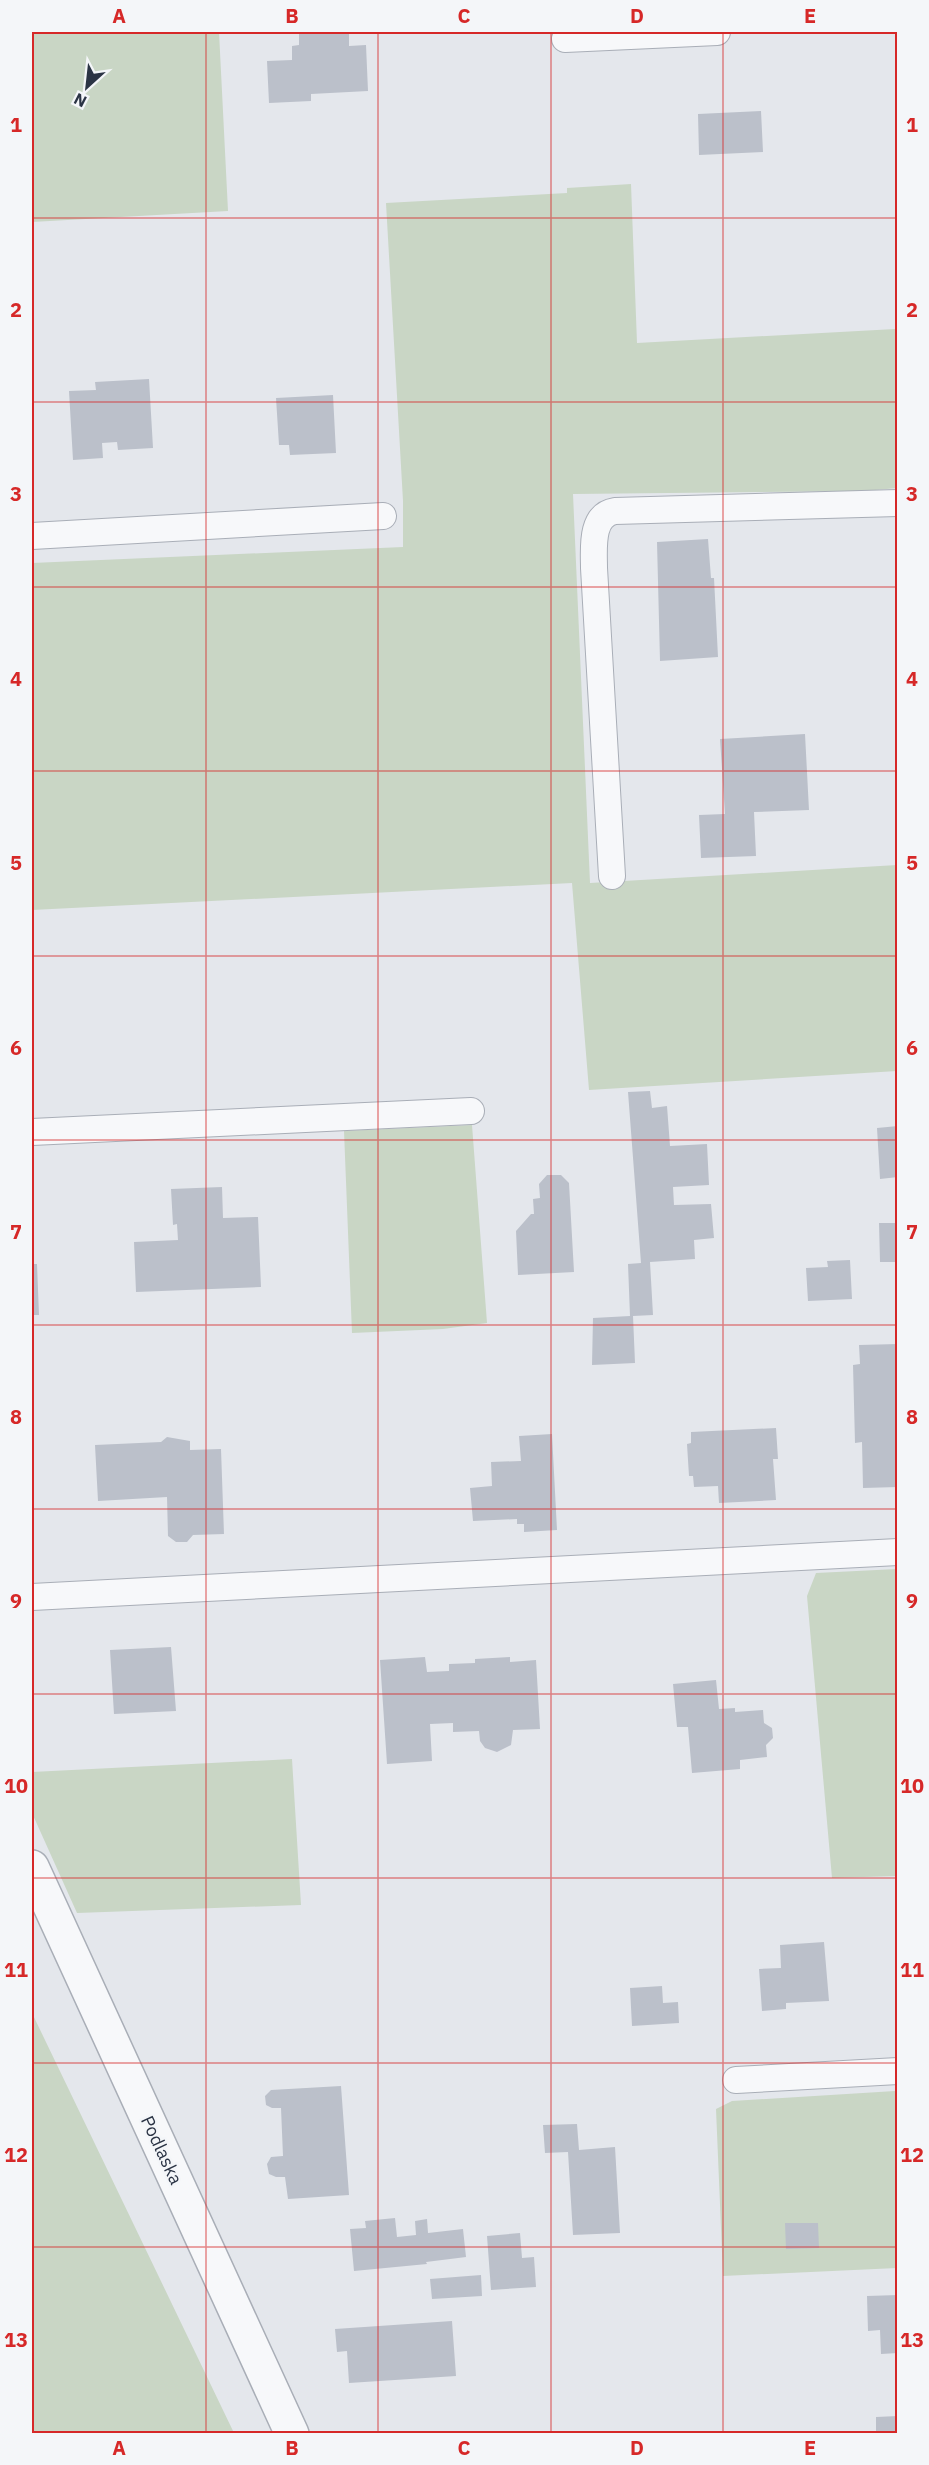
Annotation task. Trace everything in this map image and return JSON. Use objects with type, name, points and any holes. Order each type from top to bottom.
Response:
[{"type":"street","name":"Podlaska","points":[[32,1867],[292,2433]]},
{"type":"lane","points":[[565,39],[717,32]]},
{"type":"lane","points":[[612,876],[594,568],[594,539],[599,520],[615,511],[897,503]]},
{"type":"lane","points":[[32,536],[383,516]]},
{"type":"lane","points":[[32,1132],[471,1111]]},
{"type":"lane","points":[[32,1597],[897,1552]]},
{"type":"lane","points":[[736,2080],[897,2071]]},
{"type":"green space","points":[[32,32],[219,32],[228,211],[32,222]]},
{"type":"green space","points":[[631,184],[637,343],[895,329],[897,488],[865,491],[573,494],[590,883],[897,865],[897,1071],[589,1090],[572,883],[32,910],[32,563],[403,547],[403,501],[386,203],[567,193],[567,188]]},
{"type":"green space","points":[[472,1125],[487,1323],[443,1329],[352,1333],[344,1131]]},
{"type":"green space","points":[[897,1569],[897,1876],[832,1878],[807,1596],[816,1573]]},
{"type":"green space","points":[[292,1759],[301,1905],[77,1913],[32,1813],[32,1772]]},
{"type":"green space","points":[[32,2013],[234,2433],[32,2433]]},
{"type":"green space","points":[[895,2091],[897,2093],[897,2268],[723,2276],[716,2109],[732,2101]]},
{"type":"building","points":[[299,32],[349,32],[349,46],[366,45],[368,91],[311,94],[311,101],[269,103],[267,61],[292,60],[292,46],[299,45]]},
{"type":"building","points":[[761,111],[763,152],[699,155],[698,114]]},
{"type":"building","points":[[149,379],[153,448],[118,450],[117,442],[102,443],[103,458],[73,460],[69,391],[96,390],[95,382]]},
{"type":"building","points":[[333,395],[336,453],[290,455],[289,445],[279,445],[276,398]]},
{"type":"building","points":[[708,539],[711,578],[714,578],[718,657],[660,661],[657,542]]},
{"type":"building","points":[[805,734],[809,810],[754,812],[756,856],[701,858],[699,815],[725,814],[720,739]]},
{"type":"building","points":[[650,1091],[652,1108],[667,1106],[670,1146],[707,1144],[709,1185],[673,1187],[674,1205],[711,1204],[714,1238],[694,1240],[695,1259],[650,1262],[653,1315],[633,1316],[635,1363],[592,1365],[593,1318],[630,1316],[628,1264],[641,1263],[628,1092]]},
{"type":"building","points":[[898,1126],[898,1177],[880,1179],[877,1128]]},
{"type":"building","points":[[547,1175],[561,1175],[569,1183],[574,1272],[518,1275],[516,1231],[531,1214],[534,1214],[533,1199],[540,1198],[539,1184]]},
{"type":"building","points":[[222,1187],[223,1218],[258,1217],[261,1287],[136,1292],[134,1242],[178,1240],[177,1224],[173,1225],[171,1189]]},
{"type":"building","points":[[879,1223],[898,1223],[898,1262],[880,1262]]},
{"type":"building","points":[[850,1260],[852,1299],[808,1301],[806,1268],[828,1267],[827,1261]]},
{"type":"building","points":[[32,1264],[37,1264],[39,1315],[32,1315]]},
{"type":"building","points":[[898,1344],[898,1487],[863,1488],[862,1442],[855,1443],[853,1365],[860,1364],[859,1345]]},
{"type":"building","points":[[776,1428],[778,1459],[773,1459],[776,1500],[719,1503],[718,1486],[694,1487],[693,1476],[689,1476],[687,1444],[691,1443],[691,1432]]},
{"type":"building","points":[[552,1434],[557,1530],[524,1532],[524,1524],[517,1524],[517,1519],[473,1521],[470,1488],[492,1486],[491,1462],[521,1461],[519,1436]]},
{"type":"building","points":[[167,1437],[190,1441],[190,1450],[221,1449],[224,1534],[193,1535],[187,1542],[176,1542],[168,1536],[167,1497],[98,1501],[95,1445],[161,1442]]},
{"type":"building","points":[[171,1647],[176,1711],[114,1714],[110,1650]]},
{"type":"building","points":[[425,1657],[427,1672],[449,1671],[449,1664],[475,1663],[475,1659],[510,1657],[510,1662],[536,1660],[540,1729],[513,1730],[511,1745],[497,1752],[485,1748],[480,1741],[479,1731],[453,1732],[453,1723],[430,1724],[432,1761],[387,1764],[380,1660]]},
{"type":"building","points":[[716,1680],[719,1709],[735,1708],[735,1712],[763,1710],[764,1723],[772,1728],[773,1738],[766,1745],[767,1757],[740,1760],[740,1769],[692,1773],[688,1727],[677,1727],[673,1684]]},
{"type":"building","points":[[824,1942],[829,2001],[786,2003],[786,2009],[762,2011],[759,1969],[781,1968],[780,1945]]},
{"type":"building","points":[[662,1986],[663,2003],[678,2002],[679,2023],[632,2026],[630,1988]]},
{"type":"building","points":[[341,2086],[349,2195],[288,2199],[285,2177],[269,2174],[267,2164],[271,2157],[283,2156],[281,2108],[266,2105],[265,2096],[271,2090]]},
{"type":"building","points":[[577,2124],[579,2150],[615,2147],[620,2233],[573,2235],[568,2152],[545,2153],[543,2125]]},
{"type":"building","points":[[395,2218],[397,2237],[416,2235],[415,2221],[427,2219],[428,2233],[463,2229],[466,2257],[426,2262],[427,2264],[354,2271],[350,2229],[366,2228],[365,2221]]},
{"type":"building","points":[[785,2223],[818,2223],[819,2248],[786,2249]]},
{"type":"building","points":[[520,2233],[522,2258],[534,2257],[536,2287],[491,2290],[487,2236]]},
{"type":"building","points":[[481,2275],[482,2296],[432,2299],[430,2279]]},
{"type":"building","points":[[898,2295],[898,2353],[881,2354],[880,2330],[868,2331],[867,2296]]},
{"type":"building","points":[[452,2321],[456,2376],[349,2383],[347,2351],[337,2352],[335,2329]]},
{"type":"building","points":[[898,2416],[898,2434],[876,2434],[876,2417]]}]
